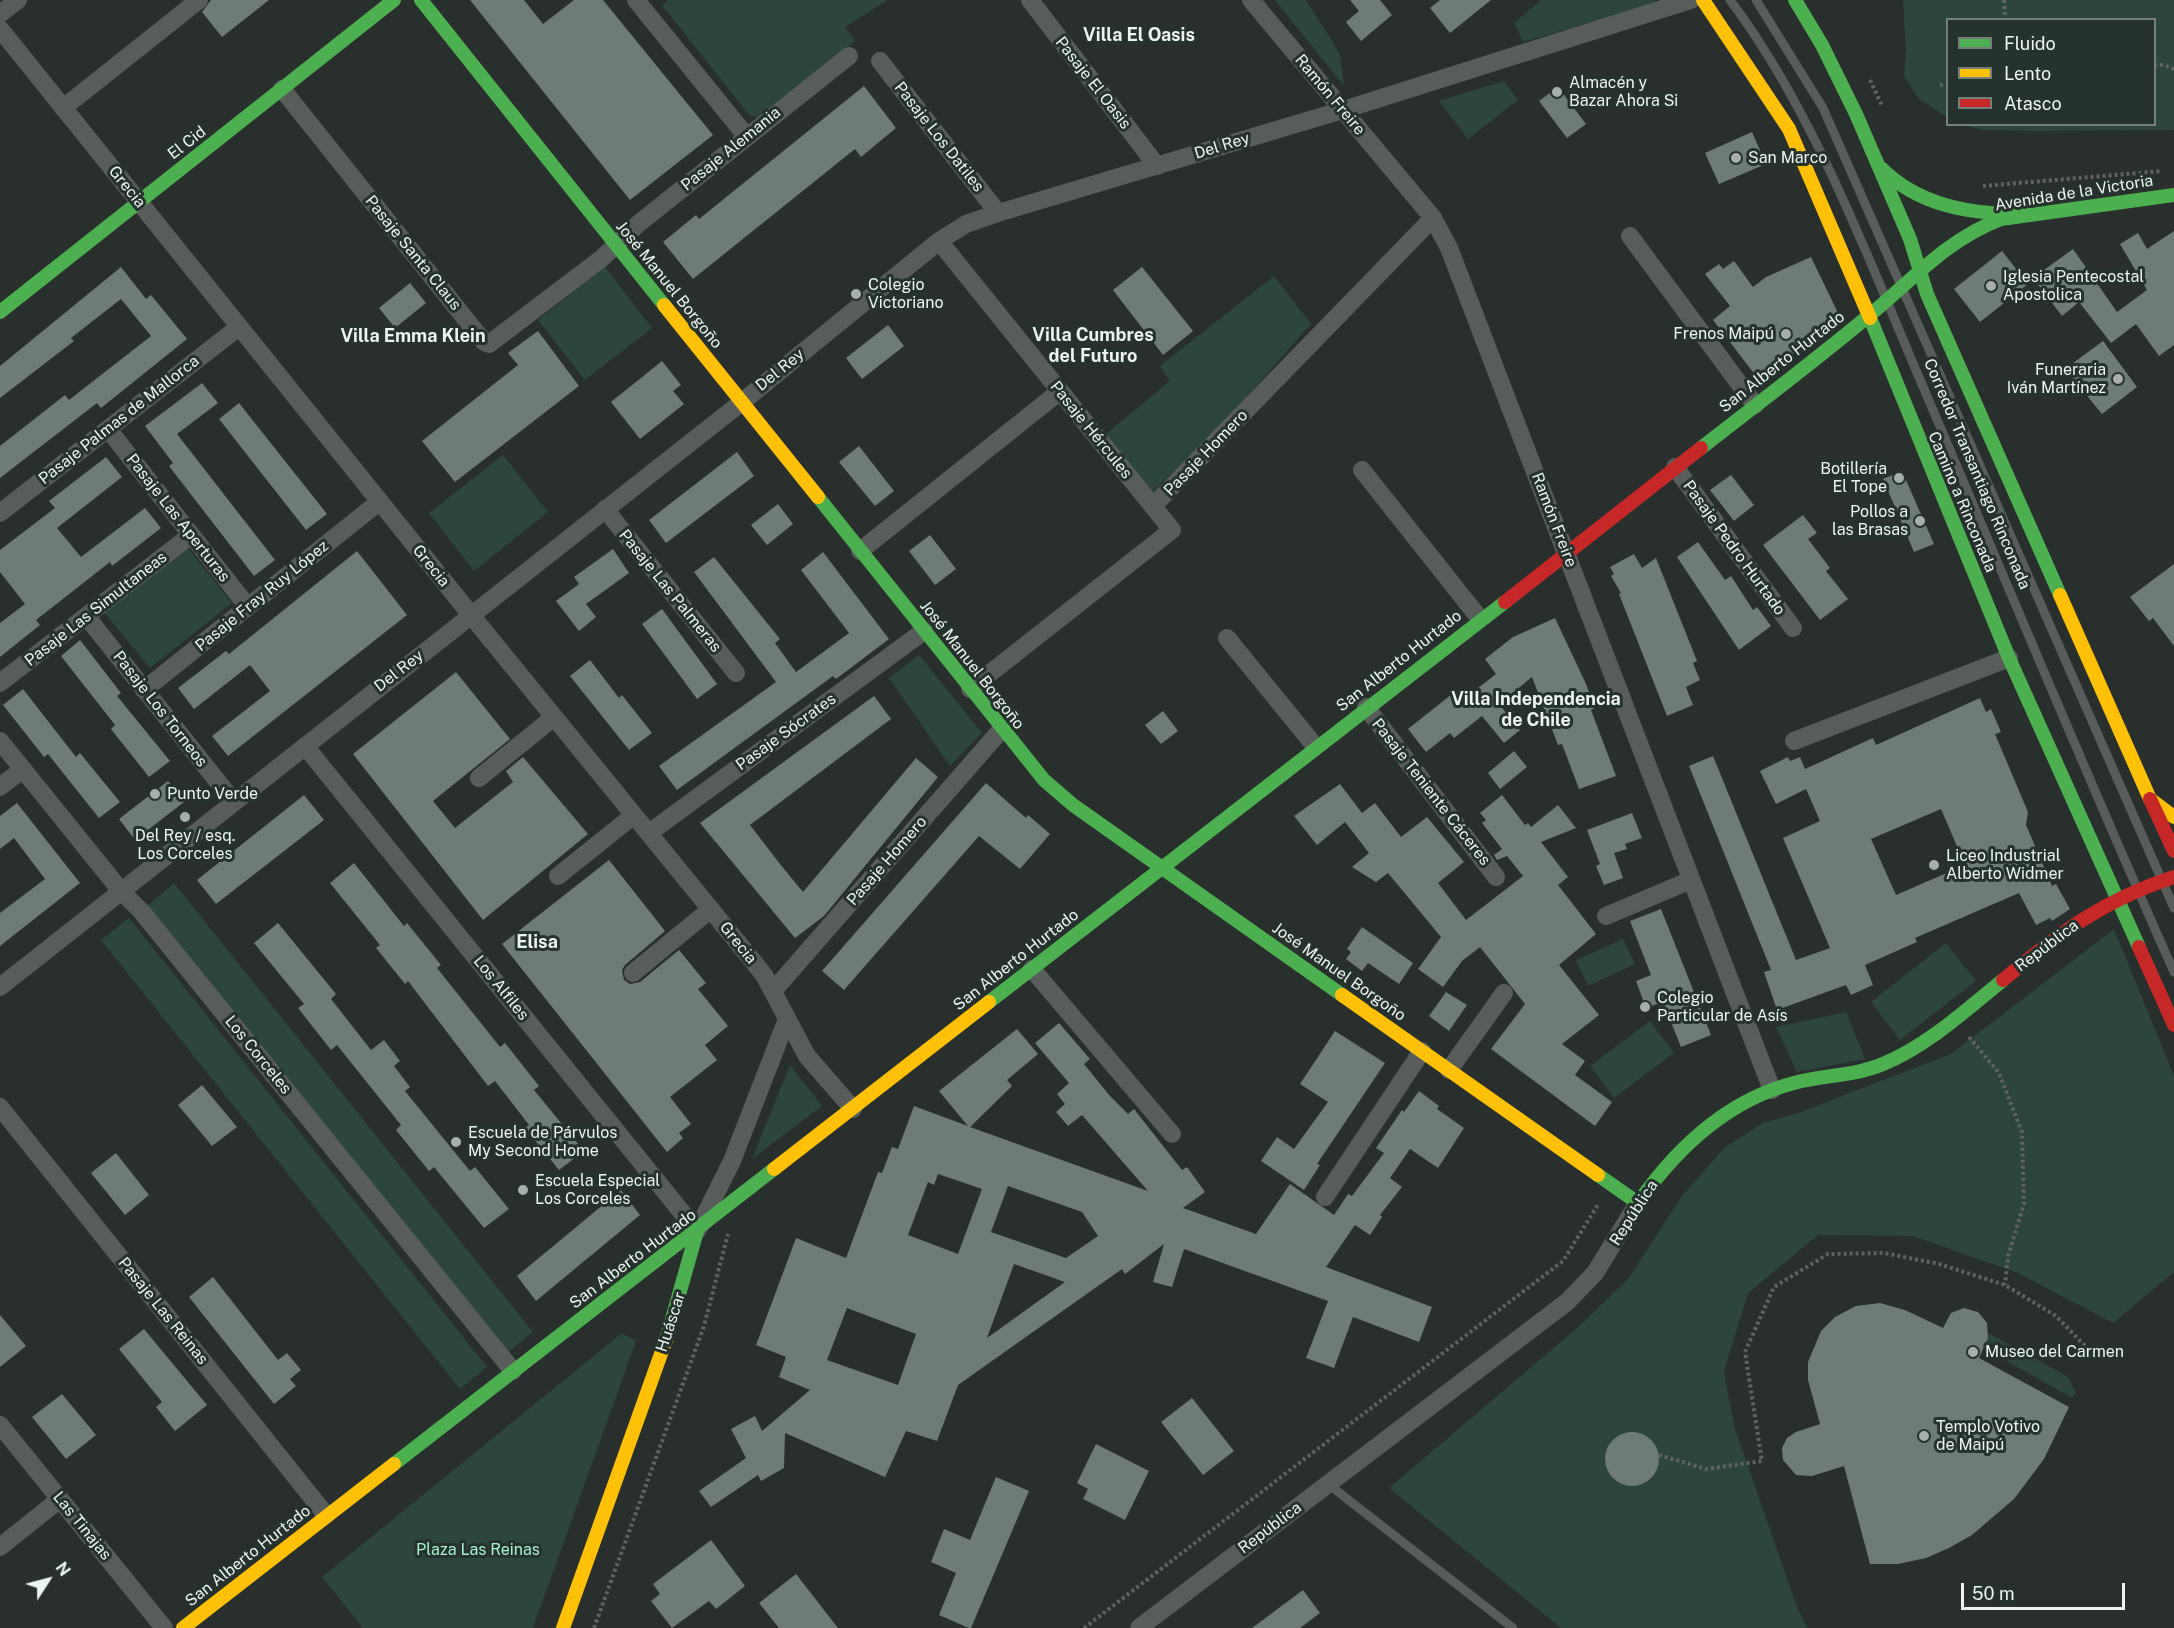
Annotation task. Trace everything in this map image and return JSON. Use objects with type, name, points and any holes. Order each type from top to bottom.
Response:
[{"type":"main road","name":"El Cid","points":[[0,312],[394,0]]},
{"type":"main road","name":"José Manuel Borgoño","points":[[421,0],[1001,730],[1051,786],[1638,1203]]},
{"type":"main road","name":"Camino a Rinconada","points":[[1703,0],[1789,129],[1843,252],[2009,658],[2174,1025]]},
{"type":"main road","points":[[1795,0],[1830,58],[1880,167],[1921,266],[1927,294],[2174,851]]},
{"type":"main road","points":[[1880,167],[1903,188],[1925,198],[1972,211],[2023,215]]},
{"type":"main road","name":"Avenida de la Victoria","points":[[1868,317],[1921,266],[1960,237],[1980,227],[2023,215],[2174,195]]},
{"type":"main road","name":"San Alberto Hurtado","points":[[183,1628],[326,1515],[697,1231],[1315,746],[1566,554],[1868,317]]},
{"type":"main road","points":[[2150,799],[2174,817]]},
{"type":"main road","name":"República","points":[[1638,1203],[1665,1167],[1724,1116],[1772,1090],[1893,1059],[1952,1018],[2075,925],[2118,899],[2168,879]]},
{"type":"main road","name":"Huáscar","points":[[563,1628],[674,1317],[697,1231]]},
{"type":"street","points":[[0,14],[18,0]]},
{"type":"street","points":[[63,108],[200,0]]},
{"type":"street","name":"Pasaje El Oasis","points":[[1030,0],[1157,166]]},
{"type":"street","name":"Ramón Freire","points":[[1251,0],[1433,218],[1456,264],[1772,1090]]},
{"type":"street","name":"Del Rey","points":[[0,987],[742,402],[939,241],[966,224],[1343,110],[1690,0]]},
{"type":"street","points":[[646,3],[747,137]]},
{"type":"street","name":"Grecia","points":[[0,29],[379,502],[752,960],[773,992],[813,1065],[853,1109]]},
{"type":"street","name":"Pasaje Alemania","points":[[616,244],[849,56]]},
{"type":"street","name":"Pasaje Los Datiles","points":[[880,61],[998,213]]},
{"type":"street","name":"Pasaje Santa Claus","points":[[282,89],[486,344],[496,342],[616,244]]},
{"type":"street","name":"Pasaje Homero","points":[[970,689],[1172,530],[1153,506],[1433,218]]},
{"type":"street","points":[[1630,236],[1755,405]]},
{"type":"street","name":"Pasaje Hércules","points":[[939,241],[1153,506]]},
{"type":"street","name":"Pasaje Palmas de Mallorca","points":[[0,513],[239,327]]},
{"type":"street","points":[[860,550],[1059,392]]},
{"type":"street","name":"Pasaje Las Aperturas","points":[[108,429],[248,607]]},
{"type":"street","name":"Pasaje Pedro Hurtado","points":[[1675,468],[1793,628]]},
{"type":"street","points":[[1362,470],[1480,619]]},
{"type":"street","name":"Pasaje Fray Ruy López","points":[[144,690],[379,502]]},
{"type":"street","name":"Pasaje Las Palmeras","points":[[605,509],[736,672]]},
{"type":"street","name":"Pasaje Las Simultaneas","points":[[0,682],[191,535]]},
{"type":"street","name":"Pasaje Los Torneos","points":[[86,616],[234,802]]},
{"type":"street","name":"Pasaje Sócrates","points":[[649,833],[924,631]]},
{"type":"street","points":[[1227,638],[1315,746]]},
{"type":"street","points":[[1794,741],[2009,658]]},
{"type":"street","name":"Pasaje Teniente Cáceres","points":[[1366,707],[1496,877]]},
{"type":"street","points":[[479,778],[554,717]]},
{"type":"street","name":"Pasaje Homero","points":[[773,992],[1001,730]]},
{"type":"street","name":"Los Corceles","points":[[0,741],[121,891],[142,912],[513,1371]]},
{"type":"street","name":"Los Alfiles","points":[[305,746],[697,1231]]},
{"type":"street","points":[[0,787],[23,769]]},
{"type":"street","points":[[558,876],[634,815]]},
{"type":"street","points":[[1606,916],[1691,880]]},
{"type":"street","points":[[633,973],[711,909]]},
{"type":"street","points":[[1032,969],[1172,1134]]},
{"type":"street","points":[[1449,1070],[1504,993]]},
{"type":"street","name":"Huáscar","points":[[697,1231],[732,1161],[787,1019]]},
{"type":"street","points":[[1325,1197],[1422,1051]]},
{"type":"street","name":"Pasaje Las Reinas","points":[[0,1107],[326,1515]]},
{"type":"street","name":"República","points":[[1139,1628],[1584,1286],[1610,1252],[1638,1203]]},
{"type":"street","name":"Las Tinajas","points":[[0,1425],[164,1628]]},
{"type":"street","points":[[0,1546],[60,1499]]},
{"type":"lane","name":"Corredor Transantiago Rinconada","points":[[1728,0],[1733,21]]},
{"type":"lane","name":"Corredor Transantiago Rinconada","points":[[1728,0],[1763,46],[1806,119],[2174,972]]},
{"type":"lane","name":"Corredor Transantiago Rinconada","points":[[1756,0],[1823,108],[2075,682],[2168,879],[2174,908]]},
{"type":"lane","points":[[1736,32],[1747,64]]},
{"type":"lane","name":"Corredor Transantiago Rinconada","points":[[2075,682],[2132,759]]},
{"type":"lane","points":[[1328,1484],[1513,1628]]},
{"type":"path","points":[[2004,0],[2005,18]]},
{"type":"path","points":[[2156,65],[2174,69]]},
{"type":"path","points":[[1940,85],[1946,84]]},
{"type":"path","points":[[1976,186],[2162,171]]},
{"type":"path","points":[[1952,1018],[1999,1073],[2022,1132],[2024,1204],[2008,1256],[2005,1285]]},
{"type":"path","points":[[1084,1628],[1563,1261],[1611,1184]]},
{"type":"path","points":[[594,1628],[704,1326],[726,1240]]},
{"type":"path","points":[[1659,1455],[1706,1470],[1762,1461],[1745,1352],[1774,1287],[1828,1254],[1884,1253],[1939,1264],[2005,1285],[2056,1316],[2088,1349]]},
{"type":"green space","points":[[668,0],[888,0],[845,27],[855,41],[759,118],[749,115],[662,5]]},
{"type":"green space","points":[[1275,0],[1306,0],[1340,54],[1344,86]]},
{"type":"green space","points":[[1541,0],[1655,0],[1655,4],[1523,42],[1514,23]]},
{"type":"green space","points":[[1903,0],[2174,0],[2174,130],[1983,130],[1966,126],[2156,126],[2156,18],[1946,18],[1946,116],[1919,99],[1904,76],[1906,49]]},
{"type":"green space","points":[[1504,81],[1518,100],[1468,139],[1439,101]]},
{"type":"green space","points":[[605,267],[652,328],[585,380],[538,320]]},
{"type":"green space","points":[[1274,276],[1311,324],[1222,425],[1151,493],[1106,434],[1170,381],[1160,366]]},
{"type":"green space","points":[[503,455],[548,512],[474,571],[429,513]]},
{"type":"green space","points":[[187,547],[232,603],[150,668],[104,612]]},
{"type":"green space","points":[[919,655],[982,733],[950,766],[889,678]]},
{"type":"green space","points":[[174,883],[533,1332],[506,1354],[147,906]]},
{"type":"green space","points":[[129,918],[487,1367],[460,1389],[101,940]]},
{"type":"green space","points":[[2114,929],[2174,1076],[2174,1272],[2113,1323],[2018,1273],[1913,1236],[1818,1235],[1748,1293],[1724,1371],[1734,1426],[1798,1610],[1808,1628],[1561,1628],[1389,1488],[1576,1329],[1628,1279],[1682,1196],[1724,1148],[1763,1123],[1798,1113],[1951,1054]]},
{"type":"green space","points":[[1623,939],[1635,964],[1588,986],[1576,960]]},
{"type":"green space","points":[[1946,943],[1976,981],[1900,1040],[1871,1002]]},
{"type":"green space","points":[[1846,1012],[1865,1059],[1797,1072],[1776,1027]]},
{"type":"green space","points":[[1650,1021],[1674,1053],[1614,1098],[1590,1066]]},
{"type":"green space","points":[[790,1065],[822,1106],[752,1159]]},
{"type":"green space","name":"Plaza Las Reinas","points":[[622,1333],[636,1341],[533,1628],[363,1628],[322,1577]]},
{"type":"green space","points":[[1988,1333],[2067,1376],[2076,1393],[2072,1398],[1984,1348]]},
{"type":"building","points":[[211,0],[269,0],[222,37],[202,12]]},
{"type":"building","points":[[470,0],[524,0],[543,24],[574,0],[603,0],[713,135],[630,200]]},
{"type":"building","points":[[1350,0],[1380,0],[1392,15],[1361,41],[1346,22],[1359,11]]},
{"type":"building","points":[[1440,0],[1491,0],[1450,33],[1430,8]]},
{"type":"building","points":[[864,86],[896,128],[861,157],[855,149],[693,279],[663,242],[696,215],[699,219]]},
{"type":"building","points":[[1558,87],[1586,124],[1567,138],[1539,101]]},
{"type":"building","name":"San Marco","points":[[1752,132],[1766,164],[1719,184],[1705,153]]},
{"type":"building","points":[[2174,231],[2174,345],[2159,356],[2136,324],[2111,343],[2079,302],[2062,316],[2033,278],[2073,249],[2117,312],[2147,290],[2120,244],[2138,233],[2147,249]]},
{"type":"building","name":"Iglesia Pentecostal Apostolica","points":[[2002,251],[2028,284],[1980,322],[1954,289]]},
{"type":"building","points":[[1811,257],[1838,313],[1836,323],[1759,380],[1713,320],[1730,306],[1705,274],[1719,264],[1723,269],[1734,261],[1753,287],[1766,277]]},
{"type":"building","points":[[121,267],[146,299],[151,295],[187,339],[101,408],[97,403],[0,478],[0,446],[65,395],[69,400],[151,336],[121,299],[71,338],[74,341],[0,398],[0,366]]},
{"type":"building","points":[[1142,267],[1193,331],[1163,355],[1113,290]]},
{"type":"building","points":[[410,283],[426,303],[395,328],[379,308]]},
{"type":"building","points":[[888,325],[904,346],[862,379],[846,358]]},
{"type":"building","points":[[538,331],[579,386],[455,482],[422,441],[518,365],[508,353]]},
{"type":"building","name":"Funeraria Iván Martínez","points":[[2103,341],[2137,387],[2102,414],[2065,369]]},
{"type":"building","points":[[662,361],[681,385],[673,391],[684,404],[640,439],[611,402]]},
{"type":"building","points":[[202,383],[218,403],[177,434],[275,560],[254,576],[169,466],[173,463],[145,426]]},
{"type":"building","points":[[239,403],[327,514],[306,530],[219,419]]},
{"type":"building","points":[[859,446],[894,491],[875,506],[839,462]]},
{"type":"building","points":[[737,452],[754,476],[666,543],[649,520]]},
{"type":"building","points":[[106,457],[122,477],[57,528],[81,557],[145,508],[161,528],[112,566],[110,562],[36,620],[40,625],[0,657],[0,623],[25,604],[0,572],[0,550],[55,508],[49,501]]},
{"type":"building","points":[[1902,471],[1934,544],[1914,552],[1883,479]]},
{"type":"building","points":[[1731,475],[1754,505],[1734,521],[1710,490]]},
{"type":"building","points":[[778,504],[793,524],[767,545],[751,525]]},
{"type":"building","points":[[1803,515],[1817,533],[1808,539],[1830,568],[1826,571],[1848,599],[1820,620],[1763,545]]},
{"type":"building","points":[[930,535],[956,569],[935,585],[909,551]]},
{"type":"building","points":[[1698,542],[1725,580],[1731,576],[1753,610],[1757,607],[1771,626],[1739,650],[1677,557]]},
{"type":"building","points":[[613,549],[629,573],[586,604],[596,617],[579,631],[556,601],[579,584],[574,577]]},
{"type":"building","points":[[357,551],[407,615],[228,756],[212,736],[270,691],[250,665],[194,709],[178,688],[226,651],[229,654]]},
{"type":"building","points":[[823,552],[889,639],[836,679],[833,676],[677,790],[659,766],[776,682],[694,572],[714,557],[780,639],[775,643],[796,672],[849,633],[801,570]]},
{"type":"building","points":[[1634,554],[1642,568],[1656,558],[1697,661],[1693,663],[1700,680],[1686,687],[1693,705],[1667,716],[1619,594],[1621,593],[1611,576],[1614,574],[1610,567]]},
{"type":"building","points":[[2174,564],[2174,646],[2153,618],[2149,621],[2130,597]]},
{"type":"building","points":[[662,609],[717,684],[697,699],[642,624]]},
{"type":"building","points":[[1555,618],[1586,684],[1595,708],[1591,710],[1616,776],[1579,789],[1562,744],[1558,745],[1532,677],[1499,704],[1520,730],[1504,743],[1482,716],[1454,738],[1450,733],[1426,752],[1408,729],[1452,694],[1459,703],[1496,674],[1485,659],[1513,637]]},
{"type":"building","points":[[80,640],[121,693],[117,696],[170,761],[149,777],[111,729],[115,725],[61,656]]},
{"type":"building","points":[[590,660],[619,698],[622,695],[652,733],[629,750],[570,676]]},
{"type":"building","points":[[456,672],[510,739],[433,801],[455,828],[513,782],[506,771],[523,757],[588,834],[483,920],[353,754]]},
{"type":"building","points":[[23,689],[76,757],[80,753],[120,802],[99,818],[48,754],[44,757],[3,705]]},
{"type":"building","points":[[874,696],[891,719],[750,825],[780,864],[803,892],[916,758],[938,777],[824,916],[795,938],[700,823]]},
{"type":"building","points":[[1980,698],[1986,712],[1991,709],[2001,732],[1995,734],[2028,812],[2026,825],[2052,886],[2056,884],[2070,909],[2052,921],[2050,918],[2036,925],[2019,893],[1915,938],[1917,942],[1865,965],[1873,985],[1851,995],[1846,985],[1777,1010],[1764,972],[1771,970],[1689,766],[1713,756],[1796,960],[1830,948],[1783,838],[1820,821],[1806,789],[1776,804],[1760,771],[1788,757],[1790,761],[1800,757],[1805,769],[1873,738],[1876,745]],"holes":[[[1941,809],[1965,865],[1896,895],[1871,839]]]},
{"type":"building","points":[[1163,711],[1178,731],[1161,744],[1145,725]]},
{"type":"building","points":[[1514,751],[1527,767],[1500,789],[1488,773]]},
{"type":"building","points":[[168,781],[184,802],[135,840],[119,819]]},
{"type":"building","points":[[986,783],[1026,818],[1028,815],[1050,834],[1020,869],[979,836],[844,990],[822,971]]},
{"type":"building","points":[[1340,784],[1362,813],[1375,803],[1401,837],[1427,817],[1464,862],[1438,883],[1466,920],[1523,876],[1507,856],[1497,860],[1494,855],[1502,849],[1482,823],[1486,820],[1480,813],[1502,795],[1525,825],[1528,823],[1531,827],[1558,805],[1576,828],[1541,842],[1568,877],[1558,885],[1596,934],[1559,965],[1599,1015],[1562,1044],[1585,1061],[1575,1075],[1612,1102],[1595,1126],[1491,1049],[1525,1004],[1480,947],[1462,961],[1443,987],[1418,969],[1441,937],[1388,873],[1376,882],[1352,867],[1369,853],[1345,822],[1317,845],[1294,816]]},
{"type":"building","points":[[304,795],[324,820],[216,904],[197,880]]},
{"type":"building","points":[[17,803],[80,883],[0,946],[0,913],[45,879],[14,838],[0,849],[0,816]]},
{"type":"building","points":[[1632,813],[1642,838],[1625,844],[1627,849],[1614,853],[1623,878],[1604,885],[1596,866],[1600,864],[1587,830]]},
{"type":"building","points":[[609,860],[665,931],[625,965],[622,970],[624,980],[630,984],[640,982],[679,950],[706,983],[698,989],[728,1026],[705,1045],[717,1060],[670,1097],[691,1124],[679,1133],[683,1138],[667,1152],[502,944]]},
{"type":"building","points":[[354,863],[404,926],[407,923],[441,965],[437,968],[500,1047],[505,1043],[539,1086],[534,1090],[584,1151],[559,1170],[525,1128],[529,1125],[495,1081],[488,1086],[408,981],[405,984],[376,948],[380,945],[330,883]]},
{"type":"building","points":[[1661,909],[1711,1035],[1681,1047],[1663,1002],[1646,1008],[1636,981],[1651,975],[1630,921]]},
{"type":"building","points":[[278,923],[336,994],[331,999],[371,1050],[384,1040],[400,1061],[394,1066],[410,1087],[405,1091],[470,1171],[475,1167],[509,1209],[484,1228],[434,1167],[429,1171],[396,1130],[401,1125],[337,1045],[331,1050],[298,1008],[304,1004],[254,943]]},
{"type":"building","points":[[1362,927],[1413,963],[1399,984],[1368,963],[1362,971],[1346,959],[1351,952],[1347,949]]},
{"type":"building","points":[[1446,992],[1467,1005],[1449,1031],[1429,1016]]},
{"type":"building","points":[[1059,1023],[1090,1059],[1084,1064],[1110,1096],[1128,1114],[1134,1109],[1182,1170],[1187,1167],[1205,1192],[1183,1208],[1256,1234],[1290,1184],[1334,1215],[1348,1194],[1352,1196],[1384,1153],[1376,1148],[1402,1110],[1404,1112],[1419,1091],[1439,1106],[1437,1109],[1464,1128],[1438,1168],[1410,1149],[1390,1178],[1402,1187],[1380,1215],[1382,1217],[1370,1235],[1355,1225],[1326,1267],[1432,1307],[1419,1342],[1353,1317],[1334,1368],[1306,1358],[1328,1301],[1184,1249],[1172,1287],[1153,1282],[1164,1244],[1125,1274],[1122,1269],[958,1385],[937,1441],[906,1431],[885,1477],[785,1433],[784,1468],[761,1481],[758,1475],[711,1507],[699,1491],[746,1458],[731,1429],[755,1416],[762,1431],[810,1390],[779,1377],[786,1357],[756,1345],[796,1238],[846,1258],[878,1172],[882,1173],[892,1147],[898,1149],[914,1106],[968,1126],[939,1091],[1017,1029],[1038,1054],[1007,1080],[1012,1086],[970,1127],[1148,1191],[1082,1115],[1068,1126],[1056,1112],[1065,1104],[1057,1094],[1069,1083],[1035,1043]],"holes":[[[938,1174],[982,1189],[958,1254],[908,1235],[928,1182],[934,1185]],[[1008,1186],[1082,1212],[1098,1236],[1066,1258],[991,1232]],[[1014,1264],[1065,1282],[987,1338]],[[847,1308],[916,1334],[898,1385],[827,1360]]]},
{"type":"building","points":[[1335,1031],[1385,1063],[1317,1164],[1320,1165],[1304,1190],[1261,1161],[1277,1137],[1294,1149],[1328,1102],[1300,1084]]},
{"type":"building","points":[[202,1085],[237,1127],[212,1146],[178,1105]]},
{"type":"building","points":[[116,1153],[149,1195],[125,1215],[91,1173]]},
{"type":"building","points":[[621,1190],[640,1215],[536,1301],[517,1276]]},
{"type":"building","points":[[213,1277],[278,1360],[287,1353],[301,1370],[290,1379],[296,1386],[274,1404],[189,1297]]},
{"type":"building","name":"Templo Votivo de Maipú","points":[[1880,1303],[1905,1310],[1943,1328],[1951,1313],[1964,1308],[1978,1312],[1987,1323],[1988,1338],[1979,1358],[2069,1407],[2044,1459],[2014,1499],[1972,1535],[1949,1548],[1926,1558],[1898,1564],[1870,1564],[1844,1466],[1812,1476],[1796,1475],[1783,1460],[1782,1448],[1787,1438],[1796,1432],[1820,1424],[1808,1380],[1808,1362],[1821,1331],[1835,1317],[1856,1306]]},
{"type":"building","points":[[0,1315],[26,1346],[0,1367]]},
{"type":"building","points":[[144,1329],[207,1405],[175,1431],[156,1407],[162,1402],[119,1349]]},
{"type":"building","points":[[62,1394],[96,1435],[66,1459],[32,1417]]},
{"type":"building","points":[[1192,1398],[1234,1451],[1203,1475],[1161,1422]]},
{"type":"building","points":[[1632,1432],[1642,1434],[1651,1440],[1657,1449],[1659,1459],[1657,1469],[1651,1478],[1642,1484],[1632,1486],[1622,1484],[1613,1478],[1607,1469],[1605,1459],[1607,1449],[1613,1440],[1622,1434]]},
{"type":"building","points":[[1096,1444],[1149,1471],[1125,1520],[1083,1499],[1088,1489],[1077,1483]]},
{"type":"building","points":[[996,1477],[1029,1491],[971,1628],[969,1628],[939,1615],[956,1573],[931,1562],[944,1529],[970,1540]]},
{"type":"building","points":[[711,1540],[745,1586],[716,1609],[709,1601],[672,1628],[651,1601],[660,1594],[653,1584]]},
{"type":"building","points":[[796,1574],[838,1628],[779,1628],[759,1603]]},
{"type":"building","points":[[1303,1590],[1320,1613],[1300,1628],[1252,1628]]},
{"type":"traffic: fast","points":[[0,312],[394,0]]},
{"type":"traffic: fast","points":[[421,0],[664,305]]},
{"type":"traffic: fast","points":[[1795,0],[1822,45],[1856,114],[1910,239],[1927,294],[2060,595]]},
{"type":"traffic: fast","points":[[1881,168],[1912,192],[1947,205],[1965,210],[2023,215]]},
{"type":"traffic: fast","points":[[1701,448],[1846,335],[1945,250],[1981,228],[2001,219],[2174,195]]},
{"type":"traffic: fast","points":[[1870,318],[2009,658],[2139,947]]},
{"type":"traffic: fast","points":[[818,497],[1044,780],[1073,805],[1342,995]]},
{"type":"traffic: fast","points":[[989,1002],[1505,602]]},
{"type":"traffic: fast","points":[[1598,1175],[1638,1203],[1669,1164],[1687,1146],[1706,1129],[1747,1101],[1805,1080],[1861,1071],[1883,1064],[1931,1037],[2003,980]]},
{"type":"traffic: fast","points":[[394,1464],[774,1169]]},
{"type":"traffic: fast","points":[[667,1337],[697,1231]]},
{"type":"traffic: slow","points":[[1703,0],[1789,129],[1870,318]]},
{"type":"traffic: slow","points":[[664,305],[818,497]]},
{"type":"traffic: slow","points":[[2060,595],[2150,799],[2174,817]]},
{"type":"traffic: slow","points":[[1342,995],[1598,1175]]},
{"type":"traffic: slow","points":[[774,1169],[989,1002]]},
{"type":"traffic: slow","points":[[563,1628],[667,1337]]},
{"type":"traffic: slow","points":[[183,1628],[394,1464]]},
{"type":"traffic: jam","points":[[1505,602],[1701,448]]},
{"type":"traffic: jam","points":[[2150,799],[2174,851]]},
{"type":"traffic: jam","points":[[2003,980],[2063,933],[2104,907],[2174,877]]},
{"type":"traffic: jam","points":[[2139,947],[2174,1025]]},
{"type":"place","name":"Almacén y Bazar Ahora Si","points":[[1557,92]]},
{"type":"place","name":"San Marco","points":[[1736,158]]},
{"type":"place","name":"Iglesia Pentecostal Apostolica","points":[[1991,286]]},
{"type":"place","name":"Colegio Victoriano","points":[[856,294]]},
{"type":"place","name":"Frenos Maipú","points":[[1786,334]]},
{"type":"place","name":"Funeraria Iván Martínez","points":[[2118,379]]},
{"type":"place","name":"Botillería El Tope","points":[[1899,478]]},
{"type":"place","name":"Pollos a las Brasas","points":[[1920,521]]},
{"type":"place","name":"Punto Verde","points":[[155,794]]},
{"type":"place","name":"Del Rey / esq. Los Corceles","points":[[185,817]]},
{"type":"place","name":"Liceo Industrial Alberto Widmer","points":[[1934,865]]},
{"type":"place","name":"Colegio Particular de Asís","points":[[1645,1007]]},
{"type":"place","name":"Escuela de Párvulos My Second Home","points":[[456,1142]]},
{"type":"place","name":"Escuela Especial Los Corceles","points":[[523,1190]]},
{"type":"place","name":"Museo del Carmen","points":[[1973,1352]]},
{"type":"place","name":"Templo Votivo de Maipú","points":[[1924,1436]]},
{"type":"district","name":"Villa El Oasis","points":[[1139,35]]},
{"type":"district","name":"Villa Emma Klein","points":[[413,336]]},
{"type":"district","name":"Villa Cumbres del Futuro","points":[[1093,345]]},
{"type":"district","name":"Villa Independencia de Chile","points":[[1536,709]]},
{"type":"district","name":"Elisa","points":[[537,942]]}]
